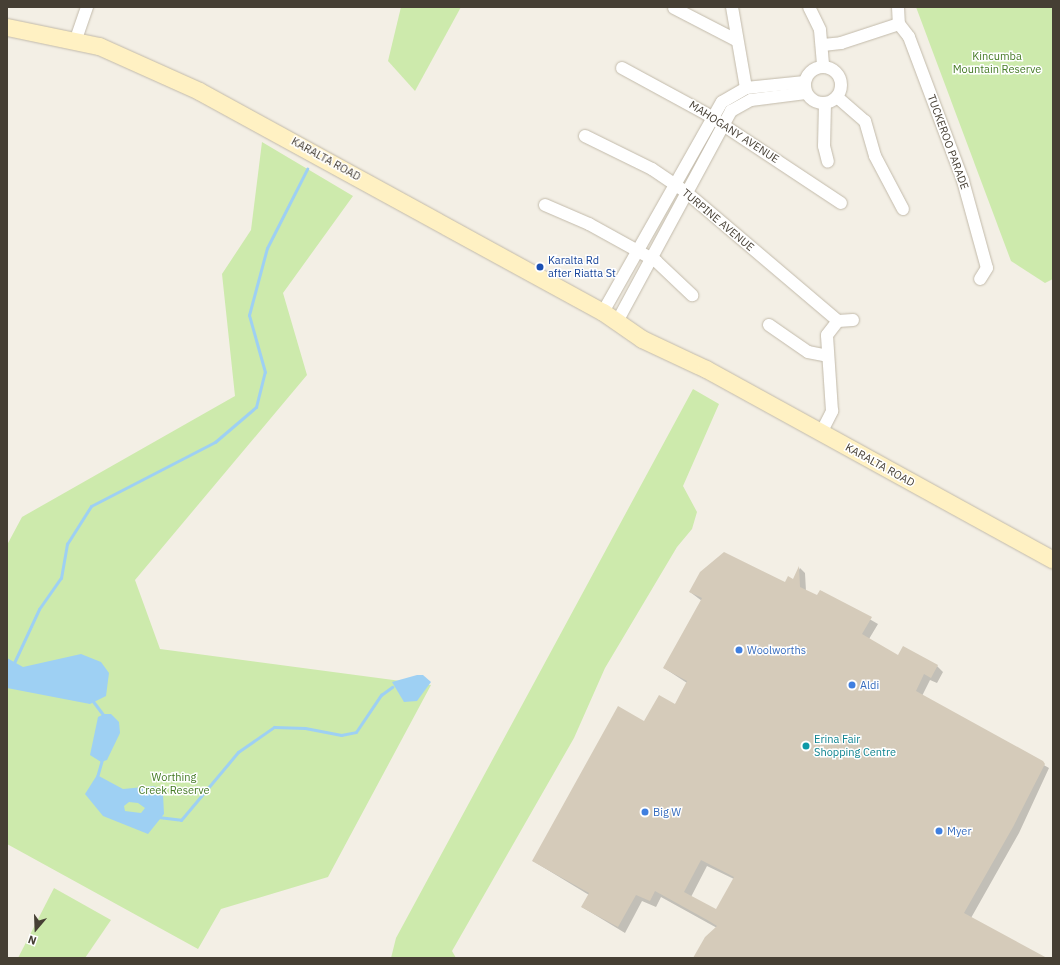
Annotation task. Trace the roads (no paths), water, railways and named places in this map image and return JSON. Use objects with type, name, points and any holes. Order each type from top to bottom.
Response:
[{"type":"street","points":[[76,39],[87,7]]},
{"type":"street","points":[[732,7],[736,40],[746,88]]},
{"type":"street","points":[[809,7],[823,44],[823,67]]},
{"type":"street","points":[[823,44],[841,43],[899,24],[898,7]]},
{"type":"street","points":[[674,8],[736,40]]},
{"type":"street","name":"TUCKEROO PARADE","points":[[899,24],[909,37],[963,181],[987,268],[980,279]]},
{"type":"street","name":"KARALTA ROAD","points":[[7,27],[76,39],[127,56],[199,90],[617,320],[642,339],[706,369],[1053,560]]},
{"type":"street","points":[[823,67],[831,69],[840,80],[837,97],[825,103],[814,101],[806,88],[811,71],[823,67]]},
{"type":"street","name":"MAHOGANY AVENUE","points":[[622,68],[712,118],[841,203]]},
{"type":"street","points":[[681,189],[712,118],[722,102],[746,88],[806,88]]},
{"type":"street","points":[[617,320],[645,255],[681,189],[737,105],[750,100],[806,88]]},
{"type":"street","points":[[837,97],[865,121],[875,156],[903,209]]},
{"type":"street","points":[[825,103],[824,146],[828,162]]},
{"type":"street","name":"TURPINE AVENUE","points":[[585,136],[636,160],[681,189],[838,321]]},
{"type":"street","points":[[545,205],[645,255],[692,295]]},
{"type":"street","points":[[617,320],[645,255]]},
{"type":"street","points":[[821,433],[832,411],[827,335],[838,321],[852,320]]},
{"type":"street","points":[[769,325],[808,352],[828,356]]},
{"type":"water","points":[[81,654],[101,662],[109,673],[106,696],[90,704],[7,688],[7,658],[23,667]]},
{"type":"water","points":[[417,675],[423,675],[431,682],[417,701],[404,702],[392,682]]},
{"type":"water","points":[[104,714],[111,714],[119,722],[120,733],[107,760],[101,762],[90,755],[98,717]]},
{"type":"water","points":[[97,775],[123,789],[154,786],[163,794],[164,814],[148,834],[103,816],[85,794]],"holes":[[[129,802],[138,803],[145,808],[141,813],[125,811],[124,806]]]},
{"type":"waterway","points":[[13,665],[39,609],[61,578],[67,544],[91,506],[215,442],[256,407],[265,372],[249,315],[267,248],[307,169]]},
{"type":"waterway","points":[[158,817],[181,820],[238,752],[274,727],[305,728],[341,735],[356,732],[381,695],[392,687]]},
{"type":"waterway","points":[[92,700],[105,717]]},
{"type":"waterway","points":[[97,777],[102,760]]},
{"type":"place","name":"Karalta Rd after Riatta St","points":[[540,267]]},
{"type":"place","name":"Woolworths","points":[[739,650]]},
{"type":"place","name":"Aldi","points":[[852,685]]},
{"type":"place","name":"Erina Fair Shopping Centre","points":[[806,746]]},
{"type":"place","name":"Big W","points":[[645,812]]},
{"type":"place","name":"Myer","points":[[939,831]]},
{"type":"park label","name":"Kincumba Mountain Reserve","points":[[997,63]]},
{"type":"park label","name":"Worthing Creek Reserve","points":[[174,784]]}]
